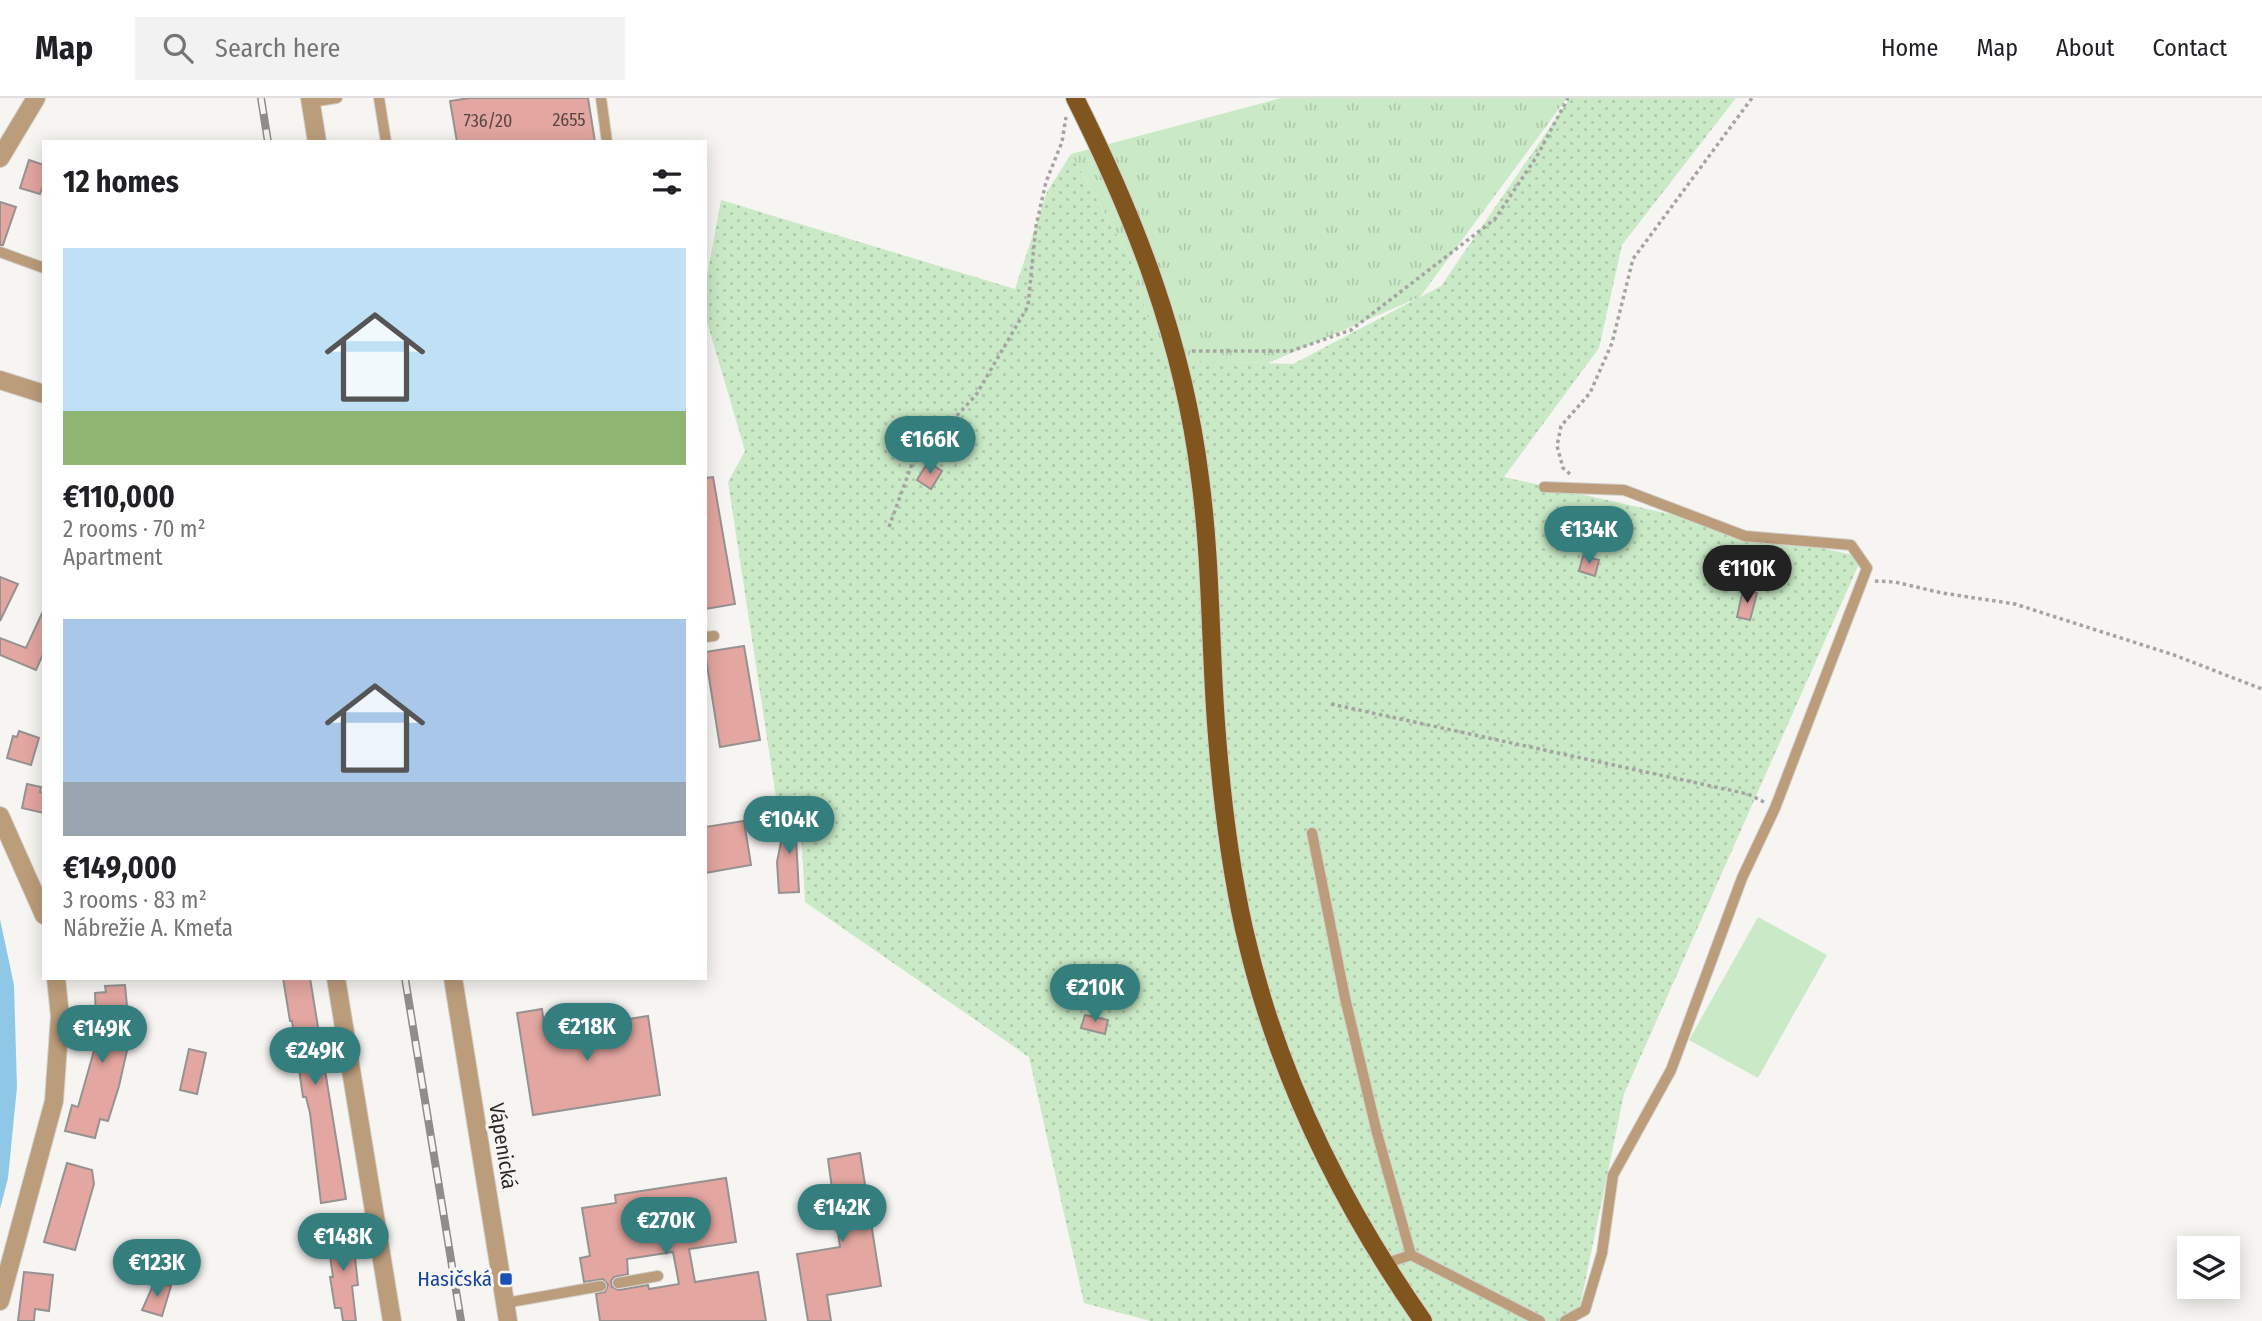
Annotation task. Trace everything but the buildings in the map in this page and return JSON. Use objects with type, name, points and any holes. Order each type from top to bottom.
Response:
[{"type":"main road","points":[[1071,104],[1126,204],[1163,304],[1191,420],[1206,526],[1216,723],[1225,817],[1244,929],[1271,1027],[1290,1079],[1342,1193],[1383,1264],[1423,1321]]},
{"type":"street","points":[[0,158],[36,98]]},
{"type":"street","points":[[310,100],[317,140]]},
{"type":"street","points":[[0,380],[42,393]]},
{"type":"street","points":[[0,816],[42,910]]},
{"type":"street","points":[[0,1301],[54,1101],[60,1016],[56,980]]},
{"type":"street","points":[[336,980],[392,1321]]},
{"type":"street","name":"Vápenická","points":[[453,980],[507,1312]]},
{"type":"lane","points":[[310,100],[337,98]]},
{"type":"lane","points":[[379,98],[386,140]]},
{"type":"lane","points":[[601,98],[607,140]]},
{"type":"lane","points":[[0,252],[42,267]]},
{"type":"lane","points":[[1544,487],[1624,490],[1745,536],[1851,545],[1867,568],[1775,808],[1742,878],[1671,1070],[1613,1175],[1602,1253],[1585,1310],[1565,1321]]},
{"type":"lane","points":[[1312,833],[1345,998],[1377,1133],[1411,1255]]},
{"type":"lane","points":[[1383,1264],[1411,1255],[1540,1321]]},
{"type":"lane","points":[[618,1283],[658,1276]]},
{"type":"lane","points":[[507,1312],[601,1286]]},
{"type":"path","points":[[1176,351],[1291,351],[1350,330],[1495,219],[1536,156],[1568,98]]},
{"type":"path","points":[[1588,489],[1563,468],[1557,446],[1561,426],[1590,393],[1612,343],[1633,258],[1752,98]]},
{"type":"path","points":[[889,527],[912,464],[976,394],[1028,306],[1036,226],[1046,182],[1062,142],[1071,104]]},
{"type":"path","points":[[1862,581],[1895,582],[1942,593],[2015,604],[2175,656],[2262,690]]},
{"type":"path","points":[[1331,704],[1748,794],[1775,808]]},
{"type":"green space","points":[[1281,98],[1567,98],[1420,297],[1268,363],[1160,361],[1130,258],[1071,154]]},
{"type":"green space","points":[[1570,98],[1736,98],[1622,245],[1599,348],[1504,477],[1862,557],[1624,1094],[1577,1321],[1150,1321],[1084,1303],[1029,1057],[805,902],[799,795],[776,797],[728,482],[745,451],[707,322],[707,276],[721,200],[1015,289],[1047,192],[1071,154],[1130,258],[1160,360],[1293,364],[1441,286]]},
{"type":"green space","points":[[1758,917],[1827,955],[1758,1078],[1689,1040]]},
{"type":"water","points":[[0,919],[14,985],[17,1087],[8,1178],[0,1209]]},
{"type":"railway","points":[[261,98],[268,140]]},
{"type":"railway","points":[[405,980],[461,1321]]},
{"type":"place","name":"Hasičská","points":[[506,1279]]}]
